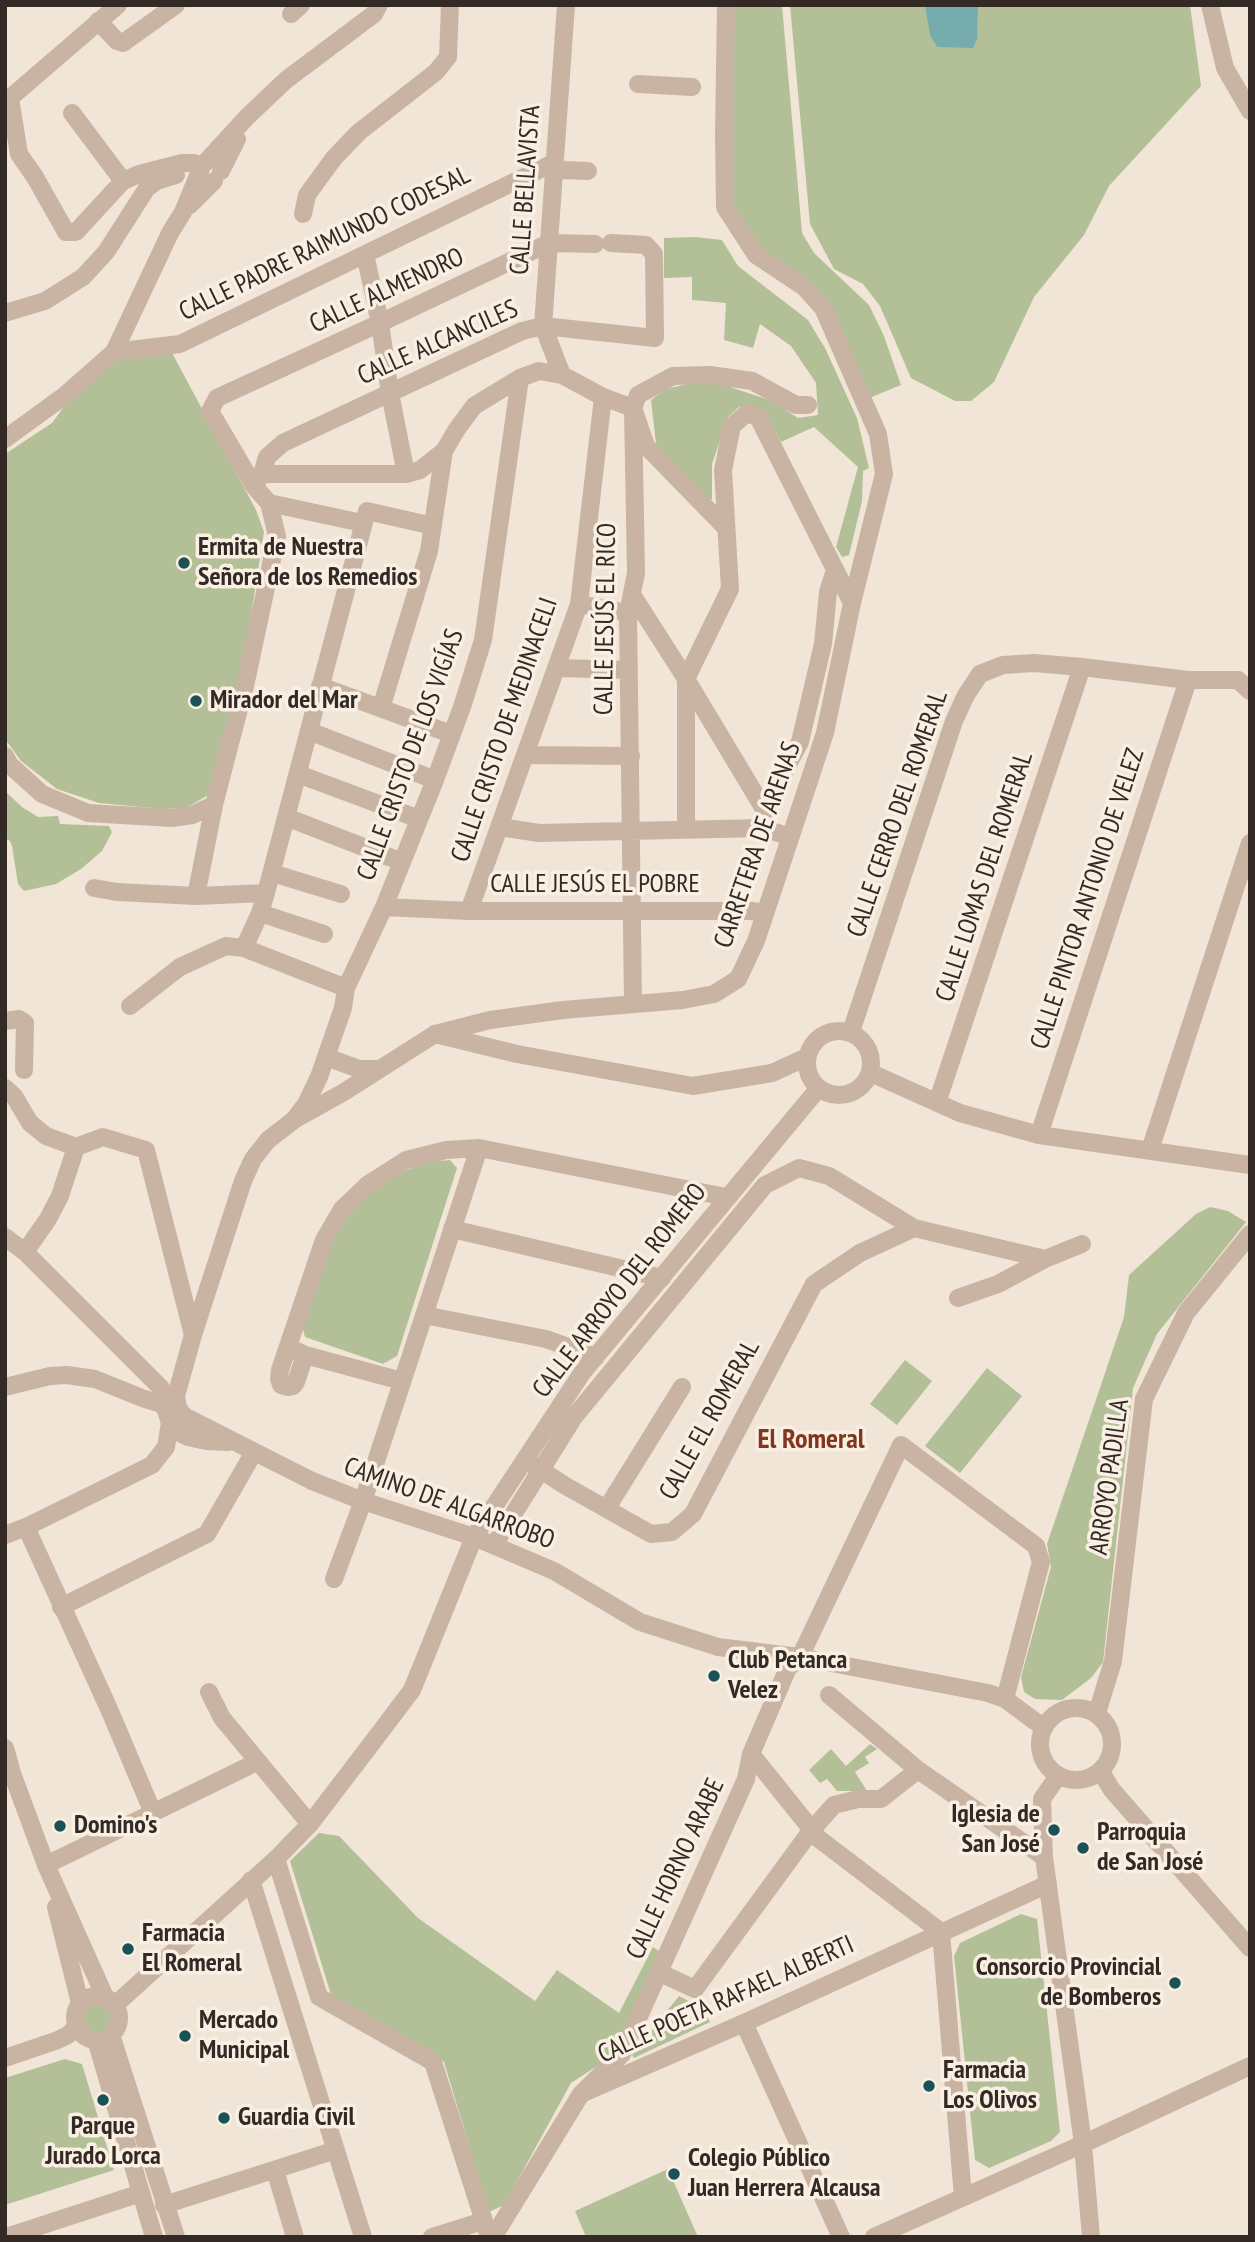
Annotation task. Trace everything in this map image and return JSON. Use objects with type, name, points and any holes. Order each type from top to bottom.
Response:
[{"type":"street","points":[[118,5],[8,98],[19,154],[66,232],[76,232],[122,181],[182,163],[194,163],[209,170]]},
{"type":"street","points":[[98,22],[117,41],[123,43],[176,5]]},
{"type":"street","points":[[5,439],[64,396],[114,352],[170,233],[209,170],[247,117],[286,80],[374,14],[379,5]]},
{"type":"street","points":[[303,214],[307,195],[334,158],[359,132],[436,72],[448,57],[450,5]]},
{"type":"street","name":"CALLE BELLAVISTA","points":[[562,375],[543,327],[566,5]]},
{"type":"street","name":"CARRETERA DE ARENAS","points":[[170,1393],[193,1335],[243,1181],[253,1159],[268,1140],[295,1120],[435,1034],[490,1020],[563,1010],[683,1000],[713,993],[738,979],[756,941],[825,733],[852,603],[884,474],[878,434],[823,308],[804,287],[756,255],[725,208],[726,5]]},
{"type":"street","points":[[1210,5],[1225,68],[1250,111]]},
{"type":"street","points":[[638,85],[692,87]]},
{"type":"street","points":[[72,113],[122,181]]},
{"type":"street","points":[[553,163],[562,170],[588,171]]},
{"type":"street","name":"CALLE PADRE RAIMUNDO CODESAL","points":[[114,352],[180,344],[553,163]]},
{"type":"street","points":[[5,313],[45,300],[83,277],[106,252],[147,188],[157,181],[179,174],[209,170]]},
{"type":"street","name":"CALLE ALMENDRO","points":[[258,480],[210,411],[217,398],[549,243],[603,243]]},
{"type":"street","name":"CALLE ALCANCILES","points":[[258,480],[267,457],[284,443],[522,331],[543,327],[655,338],[654,254],[646,245],[603,243]]},
{"type":"street","points":[[365,254],[380,323],[406,474]]},
{"type":"street","points":[[196,896],[214,805],[245,686],[272,563],[276,536],[269,503],[258,480],[406,474],[420,470],[444,451],[474,406],[520,378],[539,371],[562,375],[603,397],[633,408]]},
{"type":"street","points":[[725,527],[646,446],[633,408],[638,395],[673,376],[710,375],[752,382],[796,405],[808,405]]},
{"type":"street","name":"CALLE CRISTO DE LOS VIGÍAS","points":[[295,1120],[319,1077],[343,1008],[346,988],[384,907],[435,780],[483,639],[520,378]]},
{"type":"street","name":"CALLE CRISTO DE MEDINACELI","points":[[469,911],[579,604],[603,397]]},
{"type":"street","name":"CALLE JESÚS EL RICO","points":[[633,408],[636,573],[630,605],[629,670],[633,1004]]},
{"type":"street","points":[[686,829],[686,679],[730,589],[723,470],[732,425],[747,413],[758,417],[852,603]]},
{"type":"street","points":[[381,708],[429,551],[444,451]]},
{"type":"street","points":[[269,503],[362,523]]},
{"type":"street","points":[[244,948],[260,913],[272,873],[367,511],[433,526]]},
{"type":"street","points":[[762,828],[764,809],[800,742],[823,644],[828,592],[835,570]]},
{"type":"street","points":[[579,604],[630,605],[686,679],[764,809]]},
{"type":"street","name":"CALLE CERRO DEL ROMERAL","points":[[851,1032],[954,721],[966,695],[981,674],[1003,665],[1034,663],[1188,680],[1238,681],[1250,691]]},
{"type":"street","name":"CALLE LOMAS DEL ROMERAL","points":[[937,1103],[1082,667]]},
{"type":"street","points":[[557,668],[629,670]]},
{"type":"street","name":"CALLE PINTOR ANTONIO DE VELEZ","points":[[1039,1135],[1188,680]]},
{"type":"street","points":[[320,686],[451,734]]},
{"type":"street","points":[[309,731],[435,780]]},
{"type":"street","points":[[526,755],[631,756]]},
{"type":"street","points":[[5,756],[10,765],[42,794],[88,813],[172,818],[192,815],[214,805]]},
{"type":"street","points":[[298,774],[419,820]]},
{"type":"street","points":[[286,817],[402,862]]},
{"type":"street","points":[[500,827],[539,833],[762,828],[790,837]]},
{"type":"street","points":[[1150,1150],[1250,843]]},
{"type":"street","points":[[272,873],[341,894]]},
{"type":"street","points":[[94,888],[117,892],[196,896],[266,893]]},
{"type":"street","name":"CALLE JESÚS EL POBRE","points":[[384,907],[469,911],[765,913]]},
{"type":"street","points":[[260,913],[324,934]]},
{"type":"street","points":[[130,1006],[180,967],[226,946],[244,948],[346,988]]},
{"type":"street","points":[[5,1021],[19,1019],[25,1023],[24,1070]]},
{"type":"street","points":[[832,1031],[851,1032],[858,1035],[871,1052],[871,1073],[868,1081],[847,1096],[830,1095],[818,1089],[807,1071],[807,1057],[811,1046],[819,1037],[832,1031]]},
{"type":"street","points":[[435,1034],[517,1054],[693,1086],[772,1073],[807,1057]]},
{"type":"street","points":[[326,1057],[359,1069],[380,1069]]},
{"type":"street","points":[[871,1073],[960,1113],[1039,1135],[1250,1165]]},
{"type":"street","points":[[319,1077],[323,1084],[332,1090],[344,1092]]},
{"type":"street","points":[[5,1087],[14,1096],[30,1123],[46,1136],[76,1147],[103,1138],[146,1150],[193,1335]]},
{"type":"street","name":"CALLE ARROYO DEL ROMERO","points":[[110,2001],[276,1860],[310,1824],[412,1690],[474,1536],[534,1465],[582,1373],[818,1089]]},
{"type":"street","points":[[25,1252],[60,1196],[76,1147]]},
{"type":"street","points":[[402,1381],[297,1351],[324,1240],[342,1209],[367,1185],[406,1160],[446,1150],[479,1148],[726,1197]]},
{"type":"street","points":[[334,1579],[363,1501],[479,1148]]},
{"type":"street","points":[[494,1545],[534,1465],[765,1185],[799,1168],[829,1176],[914,1228],[1045,1259]]},
{"type":"street","name":"CALLE EL ROMERAL","points":[[534,1465],[651,1534],[672,1532],[692,1514],[814,1284],[860,1253],[914,1228]]},
{"type":"street","points":[[452,1229],[662,1278]]},
{"type":"street","name":"ARROYO PADILLA","points":[[1097,1713],[1113,1661],[1144,1399],[1186,1313],[1250,1234]]},
{"type":"street","name":"CAMINO DE ALGARROBO","points":[[5,1237],[25,1252],[170,1393],[184,1416],[312,1481],[363,1501],[474,1536],[554,1571],[640,1622],[718,1647],[800,1657],[988,1693],[1005,1699],[1035,1722],[1045,1725]]},
{"type":"street","points":[[958,1298],[998,1284],[1045,1259],[1082,1244]]},
{"type":"street","points":[[424,1315],[546,1339],[596,1357]]},
{"type":"street","points":[[5,1387],[50,1376],[81,1376],[142,1398],[170,1393]]},
{"type":"street","points":[[607,1508],[682,1387]]},
{"type":"street","name":"CAMINO DE ALGARROBO","points":[[170,1393],[172,1431],[197,1439],[235,1442]]},
{"type":"street","points":[[5,1535],[152,1465],[166,1447],[172,1431],[205,1427]]},
{"type":"street","name":"CALLE HORNO ARABE","points":[[581,2094],[622,2054],[746,1779],[751,1754],[788,1668],[800,1657],[901,1445],[1036,1546],[1041,1562],[1005,1699]]},
{"type":"street","points":[[61,1607],[207,1534],[254,1452]]},
{"type":"street","points":[[26,1527],[153,1813]]},
{"type":"street","points":[[209,1692],[222,1718],[310,1824]]},
{"type":"street","points":[[829,1695],[918,1770],[1044,1857]]},
{"type":"street","points":[[1074,1707],[1097,1713],[1107,1723],[1112,1735],[1113,1748],[1109,1761],[1101,1772],[1091,1778],[1068,1780],[1058,1776],[1047,1766],[1041,1753],[1040,1738],[1045,1725],[1053,1716],[1074,1707]]},
{"type":"street","points":[[5,1748],[9,1769],[46,1865],[119,2017],[115,2030],[103,2037],[84,2036],[76,2027],[74,2014],[80,2003],[91,1996],[110,2001]]},
{"type":"street","points":[[751,1754],[809,1829],[940,1932],[963,2197]]},
{"type":"street","points":[[46,1865],[257,1762]]},
{"type":"street","points":[[658,1972],[695,1989],[809,1829],[834,1805],[858,1799],[881,1799],[918,1770]]},
{"type":"street","points":[[1101,1772],[1112,1790],[1250,1948]]},
{"type":"street","points":[[1058,1776],[1042,1799],[1044,1857],[1083,2144],[1091,2237]]},
{"type":"street","points":[[276,1860],[318,1997],[433,2062],[486,2230],[432,2237]]},
{"type":"street","points":[[46,1865],[80,2003]]},
{"type":"street","points":[[251,1880],[363,2237]]},
{"type":"street","name":"CALLE POETA RAFAEL ALBERTI","points":[[486,2230],[497,2231],[581,2094],[1048,1884]]},
{"type":"street","points":[[292,2006],[318,1997]]},
{"type":"street","points":[[744,2023],[841,2237]]},
{"type":"street","points":[[5,2058],[58,2040],[76,2027]]},
{"type":"street","points":[[103,2037],[154,2237]]},
{"type":"street","points":[[103,2037],[176,2237]]},
{"type":"street","points":[[874,2237],[1250,2066]]},
{"type":"street","points":[[164,2204],[337,2150]]},
{"type":"street","points":[[275,2170],[295,2237]]},
{"type":"street","points":[[6,2237],[141,2193]]},
{"type":"green space","points":[[726,5],[782,5],[802,233],[814,253],[869,305],[884,336],[901,385],[862,401],[823,308],[756,255],[725,207]]},
{"type":"green space","points":[[790,5],[1190,5],[1201,86],[1109,186],[1084,235],[1034,297],[994,382],[971,401],[955,401],[911,378],[880,306],[863,284],[834,269],[810,224]]},
{"type":"green space","points":[[664,238],[722,240],[738,266],[808,320],[825,348],[857,418],[869,468],[863,471],[862,501],[849,555],[842,557],[836,547],[858,467],[814,427],[781,442],[766,414],[753,407],[739,407],[728,417],[712,464],[712,499],[705,501],[656,444],[651,400],[666,389],[700,381],[727,386],[772,401],[798,418],[818,415],[816,383],[791,346],[760,324],[753,348],[724,340],[726,303],[692,300],[692,277],[664,278]]},
{"type":"green space","points":[[171,351],[256,510],[264,532],[245,655],[210,794],[186,808],[163,809],[99,803],[57,789],[21,761],[5,739],[5,454],[52,423],[71,397],[122,357]]},
{"type":"green space","points":[[5,791],[38,817],[58,816],[60,824],[109,826],[112,832],[102,851],[81,869],[56,884],[24,891],[18,884],[12,846],[5,838]]},
{"type":"green space","points":[[450,1160],[457,1168],[397,1356],[383,1364],[305,1337],[302,1326],[327,1250],[342,1223],[366,1196],[389,1178],[426,1162]]},
{"type":"green space","points":[[1210,1207],[1228,1211],[1246,1222],[1157,1334],[1133,1388],[1103,1662],[1091,1678],[1062,1700],[1035,1699],[1024,1692],[1021,1677],[1051,1567],[1047,1544],[1124,1317],[1129,1275],[1196,1214]]},
{"type":"green space","points":[[905,1360],[932,1381],[897,1425],[870,1404]]},
{"type":"green space","points":[[987,1368],[1022,1396],[960,1473],[925,1446]]},
{"type":"green space","points":[[870,1744],[877,1749],[865,1757],[869,1763],[855,1772],[867,1791],[837,1791],[827,1779],[820,1783],[809,1770],[831,1749],[846,1766]]},
{"type":"green space","points":[[319,1833],[339,1836],[418,1918],[535,2001],[557,1970],[619,2013],[653,1947],[659,1951],[614,2055],[571,2083],[504,2205],[489,2212],[444,2062],[332,1998],[290,1861]]},
{"type":"green space","points":[[1021,1914],[1037,1919],[1060,2132],[1051,2141],[989,2168],[975,2160],[954,1956],[960,1943]]},
{"type":"green space","points":[[679,1996],[702,2008],[710,2022],[634,2058],[632,2055]]},
{"type":"green space","points":[[98,2003],[108,2008],[113,2018],[108,2028],[98,2033],[88,2028],[83,2018],[88,2008]]},
{"type":"green space","points":[[65,2059],[82,2064],[114,2170],[5,2205],[5,2078]]},
{"type":"green space","points":[[668,2169],[698,2237],[586,2237],[575,2211]]},
{"type":"water","points":[[925,5],[978,5],[977,39],[973,48],[937,47],[930,35]]},
{"type":"place","name":"Ermita de Nuestra Señora de los Remedios","points":[[184,563]]},
{"type":"place","name":"Mirador del Mar","points":[[196,701]]},
{"type":"place","name":"Club Petanca Velez","points":[[714,1676]]},
{"type":"place","name":"Domino's","points":[[60,1826]]},
{"type":"place","name":"Iglesia de San José","points":[[1054,1830]]},
{"type":"place","name":"Parroquia de San José","points":[[1083,1848]]},
{"type":"place","name":"Farmacia El Romeral","points":[[128,1949]]},
{"type":"place","name":"Consorcio Provincial de Bomberos","points":[[1175,1983]]},
{"type":"place","name":"Mercado Municipal","points":[[185,2036]]},
{"type":"place","name":"Farmacia Los Olivos","points":[[929,2086]]},
{"type":"place","name":"Parque Jurado Lorca","points":[[103,2100]]},
{"type":"place","name":"Guardia Civil","points":[[224,2118]]},
{"type":"place","name":"Colegio Público Juan Herrera Alcausa","points":[[674,2174]]},
{"type":"district","name":"El Romeral","points":[[811,1440]]}]
